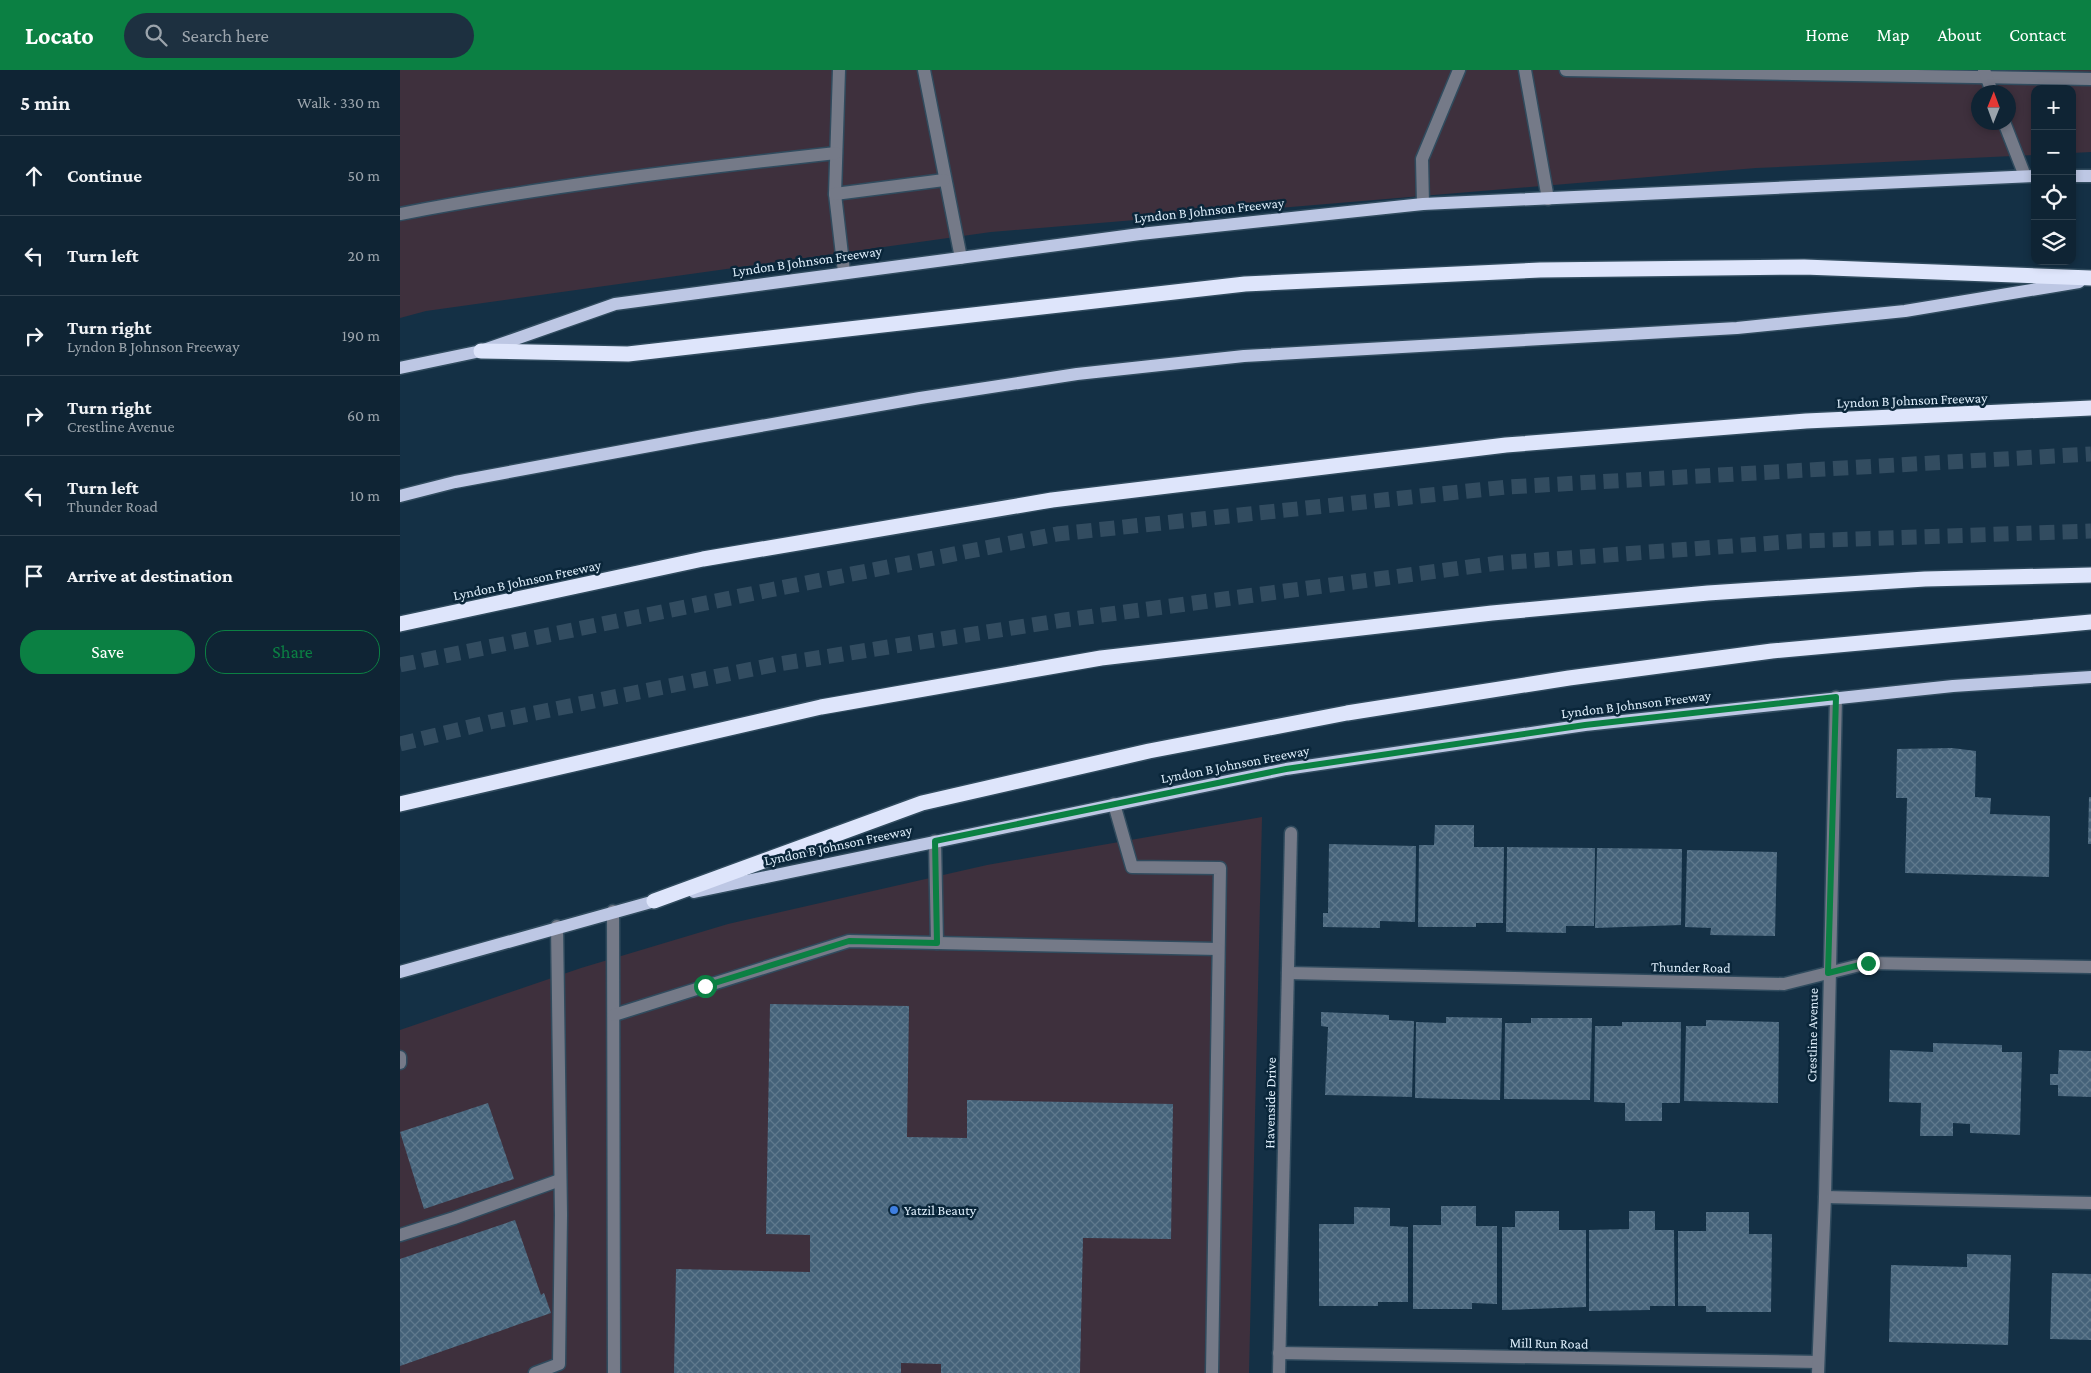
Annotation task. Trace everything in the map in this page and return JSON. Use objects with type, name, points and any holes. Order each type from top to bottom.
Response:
[{"type":"highway","points":[[481,351],[628,354],[1245,284],[1540,270],[1804,267],[2091,279]]},
{"type":"highway","name":"Lyndon B Johnson Freeway","points":[[400,624],[702,559],[1052,500],[1506,445],[1806,421],[2091,408]]},
{"type":"highway","points":[[400,804],[821,707],[1101,658],[1492,613],[1708,593],[1925,579],[2091,575]]},
{"type":"highway","points":[[654,900],[922,803],[1158,749],[1347,713],[1569,678],[1772,651],[2091,622]]},
{"type":"main road","name":"Lyndon B Johnson Freeway","points":[[400,368],[481,351],[615,304],[1140,234],[1423,204],[1796,185],[2030,176]]},
{"type":"main road","points":[[2076,176],[2091,176]]},
{"type":"main road","points":[[400,496],[455,482],[708,436],[920,398],[1077,374],[1244,356],[1737,328],[1905,311],[2091,279]]},
{"type":"main road","name":"Lyndon B Johnson Freeway","points":[[400,972],[654,900],[1286,769],[1585,725],[1836,697],[1953,686],[2091,677]]},
{"type":"street","points":[[840,70],[835,194],[844,272]]},
{"type":"street","points":[[924,70],[944,180],[961,258]]},
{"type":"street","points":[[1423,204],[1422,159],[1459,70]]},
{"type":"street","points":[[1526,70],[1548,199]]},
{"type":"street","points":[[1566,70],[1985,73],[2091,78]]},
{"type":"street","points":[[1985,73],[1989,85]]},
{"type":"street","points":[[2008,130],[2030,176]]},
{"type":"street","points":[[400,214],[470,200],[656,174],[836,153]]},
{"type":"street","points":[[835,194],[944,180]]},
{"type":"street","name":"Crestline Avenue","points":[[1818,1368],[1836,697]]},
{"type":"street","points":[[1114,804],[1132,867],[1220,868],[1212,1373]]},
{"type":"street","name":"Havenside Drive","points":[[1279,1373],[1291,833]]},
{"type":"street","points":[[935,841],[937,943]]},
{"type":"street","points":[[613,911],[614,1373]]},
{"type":"street","points":[[535,1373],[559,1364],[560,1180],[557,926]]},
{"type":"street","points":[[614,1015],[849,941],[1218,949]]},
{"type":"street","name":"Thunder Road","points":[[1288,972],[1784,984],[1868,963],[2091,967]]},
{"type":"street","points":[[400,1057],[400,1063]]},
{"type":"street","points":[[400,1235],[560,1180]]},
{"type":"street","points":[[1824,1197],[2091,1203]]},
{"type":"street","name":"Mill Run Road","points":[[1279,1353],[1818,1368]]},
{"type":"shaded area","points":[[400,70],[2091,70],[2091,152],[2076,153],[2076,85],[2031,85],[2031,155],[1756,168],[991,232],[426,311],[400,318]]},
{"type":"shaded area","points":[[1262,817],[1249,1373],[400,1373],[400,1030],[581,968],[728,924],[987,865]]},
{"type":"building","points":[[1952,748],[1976,751],[1975,797],[1991,798],[1990,814],[2050,816],[2049,877],[1905,873],[1907,798],[1896,798],[1897,749]]},
{"type":"building","points":[[2089,797],[2091,797],[2091,844],[2088,844]]},
{"type":"building","points":[[1435,825],[1474,825],[1474,847],[1504,847],[1503,923],[1476,923],[1476,927],[1418,927],[1419,845],[1434,845]]},
{"type":"building","points":[[1329,844],[1416,846],[1415,922],[1380,921],[1380,928],[1323,927],[1323,913],[1328,913]]},
{"type":"building","points":[[1507,847],[1595,848],[1594,926],[1566,926],[1566,933],[1506,932]]},
{"type":"building","points":[[1597,848],[1682,849],[1681,925],[1595,928]]},
{"type":"building","points":[[1687,850],[1777,852],[1775,936],[1710,935],[1711,928],[1685,927]]},
{"type":"building","points":[[770,1004],[909,1006],[907,1137],[967,1138],[967,1100],[1173,1104],[1171,1239],[1083,1238],[1080,1373],[941,1373],[941,1364],[901,1363],[901,1373],[674,1373],[676,1269],[810,1272],[810,1235],[766,1234]]},
{"type":"building","points":[[1321,1012],[1389,1015],[1389,1020],[1414,1021],[1412,1097],[1325,1095],[1328,1027],[1321,1026]]},
{"type":"building","points":[[1446,1017],[1502,1018],[1500,1100],[1415,1098],[1416,1022],[1446,1023]]},
{"type":"building","points":[[1531,1018],[1592,1018],[1590,1100],[1504,1099],[1505,1023],[1531,1023]]},
{"type":"building","points":[[1706,1020],[1779,1022],[1778,1103],[1684,1101],[1686,1026],[1706,1026]]},
{"type":"building","points":[[1622,1022],[1681,1022],[1680,1103],[1662,1103],[1662,1121],[1625,1121],[1625,1103],[1594,1102],[1595,1026],[1622,1026]]},
{"type":"building","points":[[1933,1043],[2002,1045],[2002,1052],[2022,1052],[2020,1135],[1970,1133],[1970,1124],[1953,1123],[1953,1136],[1920,1136],[1921,1103],[1889,1102],[1890,1050],[1933,1052]]},
{"type":"building","points":[[2059,1050],[2091,1051],[2091,1097],[2058,1096],[2058,1085],[2050,1085],[2050,1074],[2058,1074]]},
{"type":"building","points":[[488,1103],[514,1179],[424,1209],[400,1132]]},
{"type":"building","points":[[1441,1206],[1476,1206],[1476,1226],[1497,1226],[1497,1304],[1472,1303],[1472,1309],[1413,1309],[1413,1225],[1441,1225]]},
{"type":"building","points":[[1354,1207],[1390,1208],[1390,1226],[1408,1227],[1408,1302],[1378,1302],[1378,1306],[1319,1306],[1319,1224],[1354,1224]]},
{"type":"building","points":[[1515,1211],[1559,1211],[1559,1230],[1586,1230],[1586,1307],[1502,1310],[1502,1227],[1515,1227]]},
{"type":"building","points":[[1629,1211],[1655,1211],[1655,1230],[1674,1230],[1675,1306],[1650,1306],[1650,1310],[1589,1311],[1589,1230],[1629,1229]]},
{"type":"building","points":[[1706,1212],[1749,1212],[1749,1234],[1772,1234],[1771,1312],[1706,1312],[1706,1306],[1678,1306],[1678,1231],[1706,1231]]},
{"type":"building","points":[[515,1220],[541,1295],[544,1293],[551,1313],[400,1366],[400,1259]]},
{"type":"building","points":[[1967,1254],[2011,1255],[2008,1345],[1889,1342],[1891,1265],[1967,1267]]},
{"type":"building","points":[[2052,1273],[2091,1274],[2091,1340],[2050,1339]]},
{"type":"tunnel","points":[[400,665],[1057,534],[1507,487],[2091,454]]},
{"type":"tunnel","points":[[400,744],[490,722],[778,664],[1064,620],[1499,563],[1800,541],[2091,531]]},
{"type":"place","name":"Yatzil Beauty","points":[[894,1210]]},
{"type":"route","points":[[705,986],[849,941],[937,943],[935,841],[1286,769],[1585,725],[1836,697],[1828,973],[1868,963]]}]
